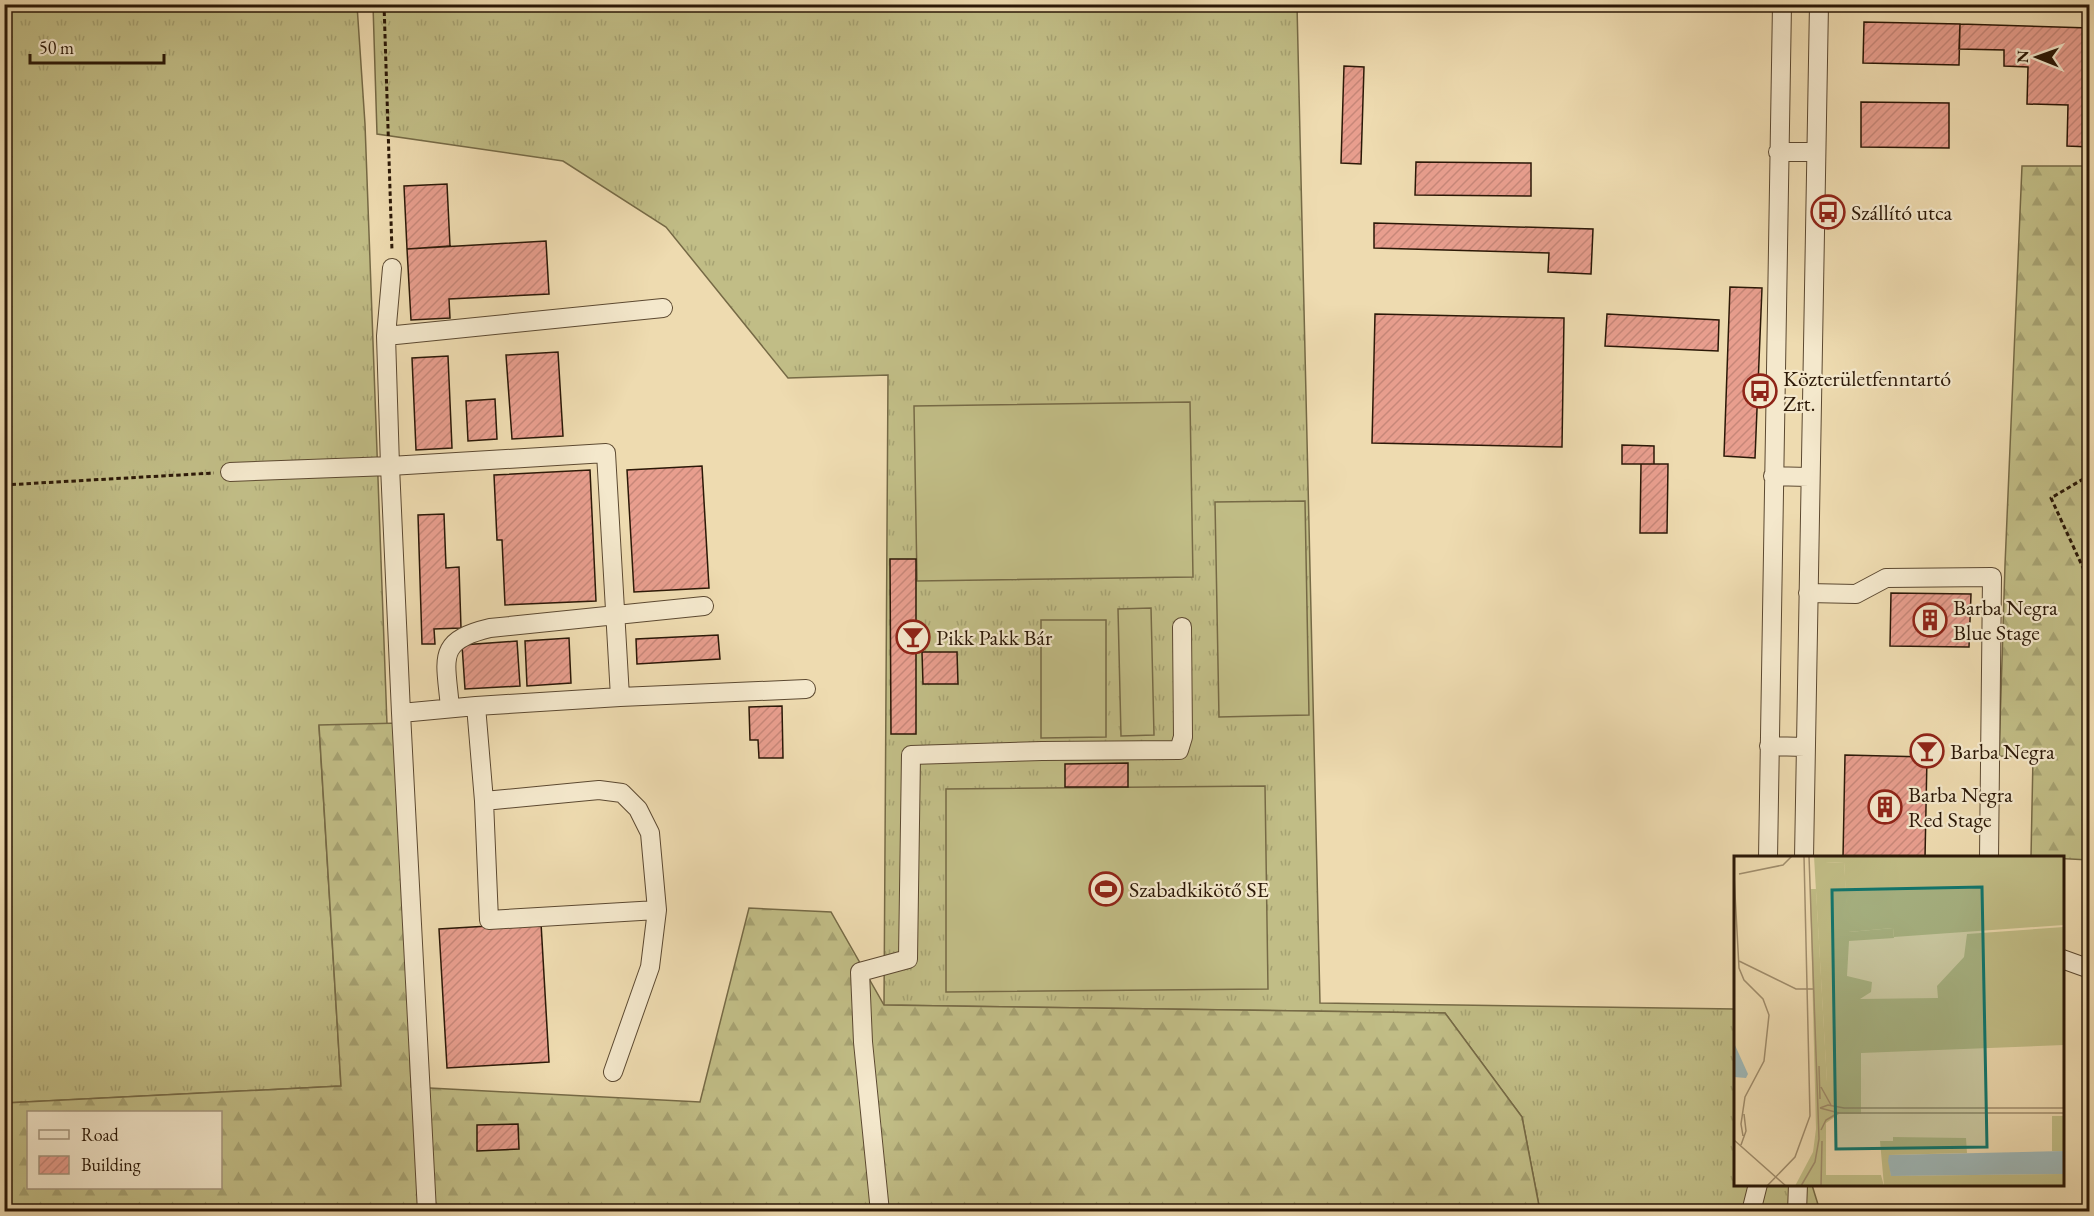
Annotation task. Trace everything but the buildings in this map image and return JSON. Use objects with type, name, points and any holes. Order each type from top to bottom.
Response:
[{"type":"street","points":[[1768,856],[1782,4]]},
{"type":"street","points":[[1804,856],[1819,4]]},
{"type":"street","points":[[1778,152],[1816,152]]},
{"type":"street","points":[[392,268],[386,336],[390,465],[428,1212]]},
{"type":"street","points":[[386,336],[663,308]]},
{"type":"street","points":[[230,472],[606,453],[620,697]]},
{"type":"street","points":[[1773,476],[1809,477]]},
{"type":"street","points":[[1808,593],[1856,594],[1886,578],[1992,577],[1989,856]]},
{"type":"street","points":[[450,708],[447,662],[450,648],[456,640],[468,633],[490,628],[704,606]]},
{"type":"street","points":[[880,1212],[863,1042],[860,972],[908,959],[911,755],[1179,750],[1183,737],[1182,627]]},
{"type":"street","points":[[401,713],[620,697],[806,689]]},
{"type":"street","points":[[476,706],[484,801],[489,920],[657,910]]},
{"type":"street","points":[[1769,746],[1805,747]]},
{"type":"street","points":[[484,801],[599,790],[622,793],[638,808],[650,833],[657,910],[650,967],[613,1072]]},
{"type":"street","points":[[2064,960],[2090,969]]},
{"type":"street","points":[[1751,1212],[1758,1186]]},
{"type":"street","points":[[1797,1212],[1798,1187]]},
{"type":"street","points":[[1798,1187],[1807,1212]]},
{"type":"path","points":[[384,4],[392,268]]},
{"type":"path","points":[[4,485],[230,472]]},
{"type":"path","points":[[2090,475],[2051,498],[2090,583]]},
{"type":"green space","points":[[5,5],[357,5],[365,124],[387,724],[319,726],[341,1086],[5,1103]]},
{"type":"green space","points":[[373,5],[1297,5],[1320,1003],[1734,1009],[1734,1186],[1812,1186],[1820,1211],[1540,1211],[1522,1117],[1445,1013],[884,1005],[888,375],[788,378],[666,227],[563,161],[377,134]]},
{"type":"green space","points":[[2022,166],[2089,166],[2089,860],[2064,859],[2064,856],[2031,856],[2033,757],[1999,756]]},
{"type":"green space","points":[[1190,402],[1193,577],[917,581],[914,406]]},
{"type":"green space","points":[[1305,501],[1309,715],[1219,717],[1215,502]]},
{"type":"green space","points":[[1151,608],[1154,735],[1121,736],[1118,609]]},
{"type":"green space","points":[[1041,620],[1106,620],[1106,737],[1041,738]]},
{"type":"green space","points":[[401,723],[411,1087],[700,1102],[749,908],[831,912],[884,1005],[1445,1013],[1522,1117],[1540,1211],[5,1212],[5,1103],[341,1086],[319,725]]},
{"type":"green space","name":"Szabadkikötő SE","points":[[1265,786],[1268,989],[946,992],[946,789]]},
{"type":"place","name":"Szállító utca","points":[[1828,212]]},
{"type":"place","name":"Közterületfenntartó Zrt.","points":[[1760,391]]},
{"type":"place","name":"Barba Negra Blue Stage","points":[[1930,620]]},
{"type":"place","name":"Pikk Pakk Bár","points":[[913,637]]},
{"type":"place","name":"Barba Negra","points":[[1927,751]]},
{"type":"place","name":"Barba Negra Red Stage","points":[[1885,807]]},
{"type":"place","name":"Szabadkikötő SE","points":[[1106,889]]}]
